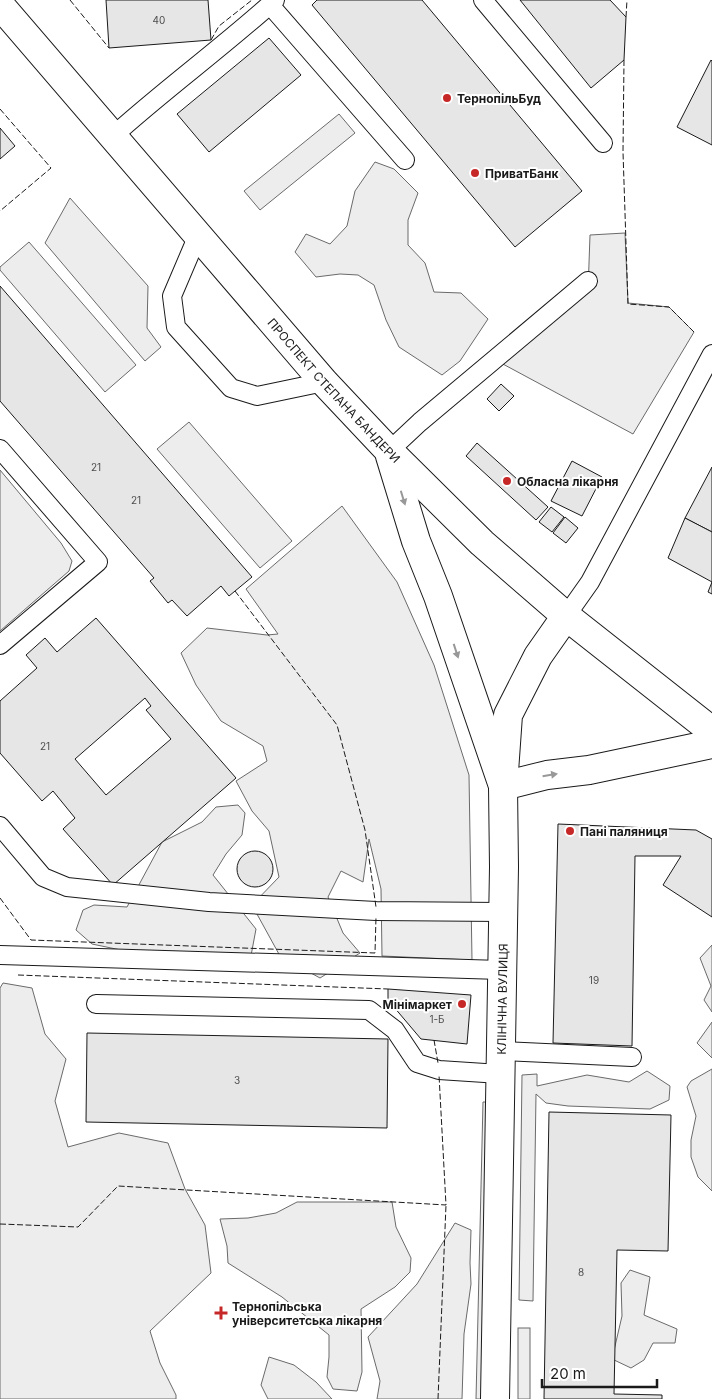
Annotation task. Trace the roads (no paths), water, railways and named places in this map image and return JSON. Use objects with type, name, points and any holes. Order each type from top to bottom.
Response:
[{"type":"main road","name":"ПРОСПЕКТ СТЕПАНА БАНДЕРИ","points":[[0,5],[324,382],[389,451],[482,543],[566,616],[712,731]]},
{"type":"main road","points":[[389,451],[416,541],[438,596],[503,786],[546,775],[589,770],[712,744]]},
{"type":"main road","name":"КЛІНІЧНА ВУЛИЦЯ","points":[[495,1399],[504,867],[503,786],[508,715],[538,656],[566,616]]},
{"type":"lane","points":[[483,0],[603,143]]},
{"type":"lane","points":[[112,137],[150,103],[243,29],[272,2],[406,160]]},
{"type":"lane","points":[[198,235],[172,296],[176,328],[230,388],[257,396],[324,382]]},
{"type":"lane","points":[[389,451],[420,422],[588,282]]},
{"type":"lane","points":[[566,616],[590,582],[712,354]]},
{"type":"lane","points":[[0,449],[98,562],[0,645]]},
{"type":"lane","points":[[0,826],[43,877],[67,887],[229,903],[376,911],[502,912]]},
{"type":"lane","points":[[0,955],[501,970]]},
{"type":"lane","points":[[96,1004],[370,1010],[395,1030],[417,1063],[439,1070],[500,1062],[632,1057]]},
{"type":"place","name":"ТернопільБуд","points":[[447,98]]},
{"type":"place","name":"ПриватБанк","points":[[475,173]]},
{"type":"place","name":"Обласна лікарня","points":[[507,481]]},
{"type":"place","name":"Пані паляниця","points":[[570,831]]},
{"type":"place","name":"Мінімаркет","points":[[462,1004]]},
{"type":"place","name":"Тернопільська університетська лікарня","points":[[221,1313]]}]
